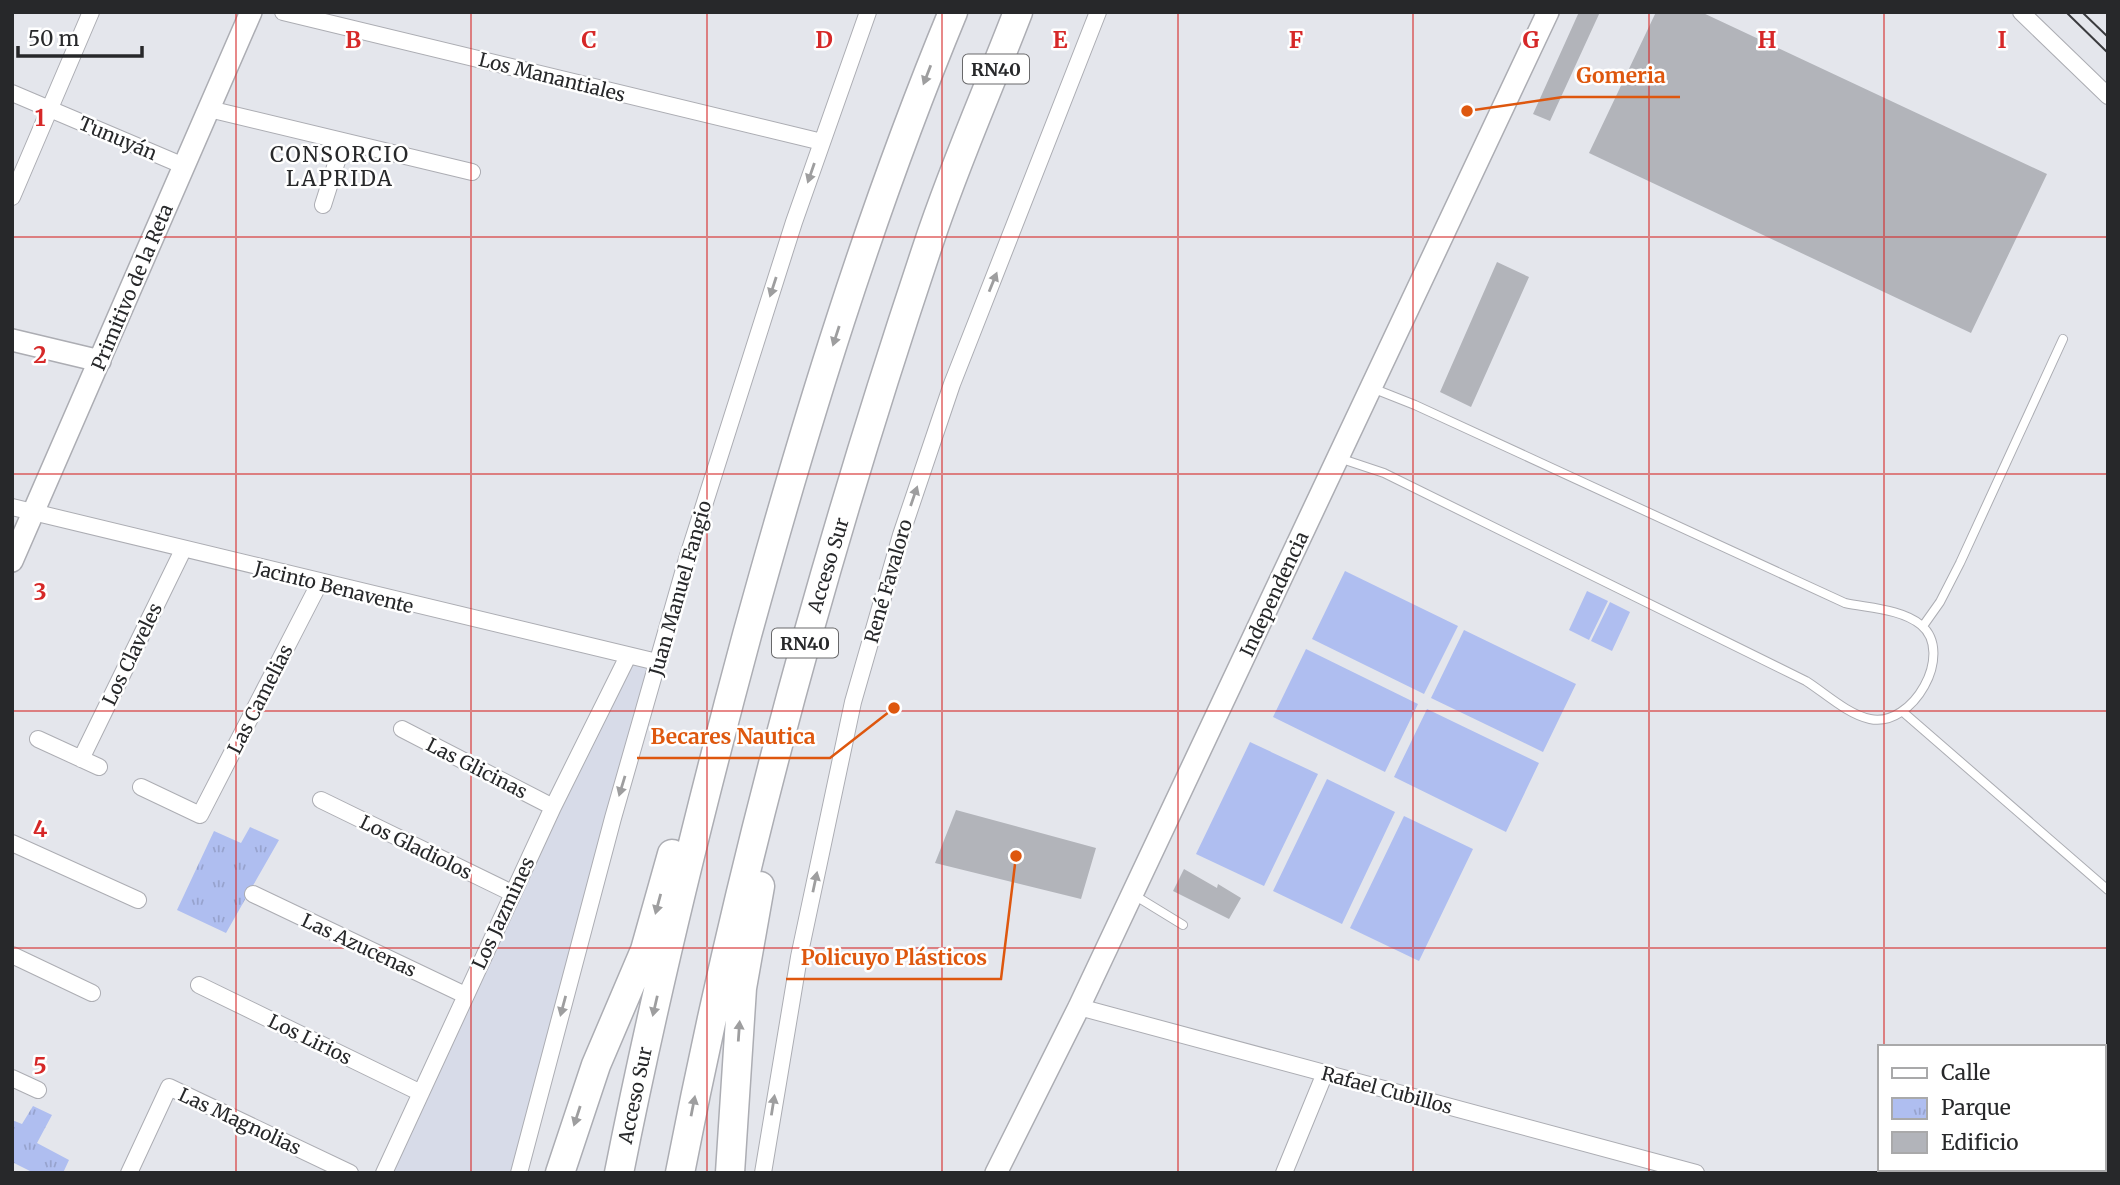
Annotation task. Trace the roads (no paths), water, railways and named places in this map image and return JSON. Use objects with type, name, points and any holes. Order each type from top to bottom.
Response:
[{"type":"highway","name":"Acceso Sur","points":[[619,1173],[637,1082],[713,761],[793,465],[888,178],[953,12]]},
{"type":"highway","name":"Acceso Sur","points":[[680,1173],[731,930],[770,766],[805,641],[929,243],[1018,12]]},
{"type":"highway","points":[[730,1173],[742,988],[785,771],[931,286],[974,125]]},
{"type":"highway","points":[[560,1173],[596,1065],[626,1000],[651,933],[751,557],[793,465]]},
{"type":"street","points":[[12,197],[91,12]]},
{"type":"street","name":"Primitivo de la Reta","points":[[12,561],[251,12]]},
{"type":"street","name":"Los Manantiales","points":[[283,12],[822,142]]},
{"type":"street","name":"Juan Manuel Fangio","points":[[519,1173],[657,663],[704,506],[822,142],[868,12]]},
{"type":"street","name":"René Favaloro","points":[[763,1173],[799,957],[850,715],[901,534],[952,384],[1098,12]]},
{"type":"street","name":"Independencia","points":[[996,1173],[1079,1007],[1548,12]]},
{"type":"street","points":[[2021,12],[2108,96]]},
{"type":"street","name":"Tunuyán","points":[[12,93],[184,166]]},
{"type":"street","points":[[209,109],[472,172]]},
{"type":"street","points":[[323,205],[343,142]]},
{"type":"street","points":[[12,340],[100,361]]},
{"type":"street","name":"Jacinto Benavente","points":[[12,508],[319,584],[657,663]]},
{"type":"street","name":"Los Claveles","points":[[81,759],[183,550]]},
{"type":"street","name":"Las Camelias","points":[[141,787],[200,815],[319,584]]},
{"type":"street","name":"Los Jazmines","points":[[384,1173],[512,892],[628,656]]},
{"type":"street","name":"Las Glicinas","points":[[402,729],[553,807]]},
{"type":"street","points":[[38,739],[99,767]]},
{"type":"street","name":"Los Gladiolos","points":[[321,800],[512,892]]},
{"type":"street","points":[[12,842],[138,900]]},
{"type":"street","name":"Las Azucenas","points":[[253,894],[466,995]]},
{"type":"street","points":[[12,955],[92,993]]},
{"type":"street","name":"Los Lirios","points":[[199,985],[421,1093]]},
{"type":"street","name":"Rafael Cubillos","points":[[1079,1007],[1665,1169],[1696,1173]]},
{"type":"street","points":[[1284,1173],[1325,1073]]},
{"type":"street","points":[[12,1077],[38,1090]]},
{"type":"street","name":"Las Magnolias","points":[[129,1173],[169,1087],[350,1173]]},
{"type":"lane","points":[[1923,625],[1940,602],[1960,563],[2063,339]]},
{"type":"lane","points":[[1339,458],[1384,473],[1806,681],[1855,714],[1872,720],[1891,718],[1903,712],[1927,684],[1932,661],[1931,641],[1923,625],[1901,614],[1845,603],[1415,405],[1372,388]]},
{"type":"lane","points":[[1903,712],[2108,890]]},
{"type":"lane","points":[[1132,893],[1183,925]]},
{"type":"tram line","points":[[2066,12],[2108,53]]},
{"type":"tram line","points":[[2082,12],[2108,37]]},
{"type":"place","name":"Gomeria","points":[[1467,111]]},
{"type":"place","name":"Becares Nautica","points":[[894,708]]},
{"type":"place","name":"Policuyo Plásticos","points":[[1016,856]]},
{"type":"district","name":"CONSORCIO LAPRIDA","points":[[340,166]]}]
